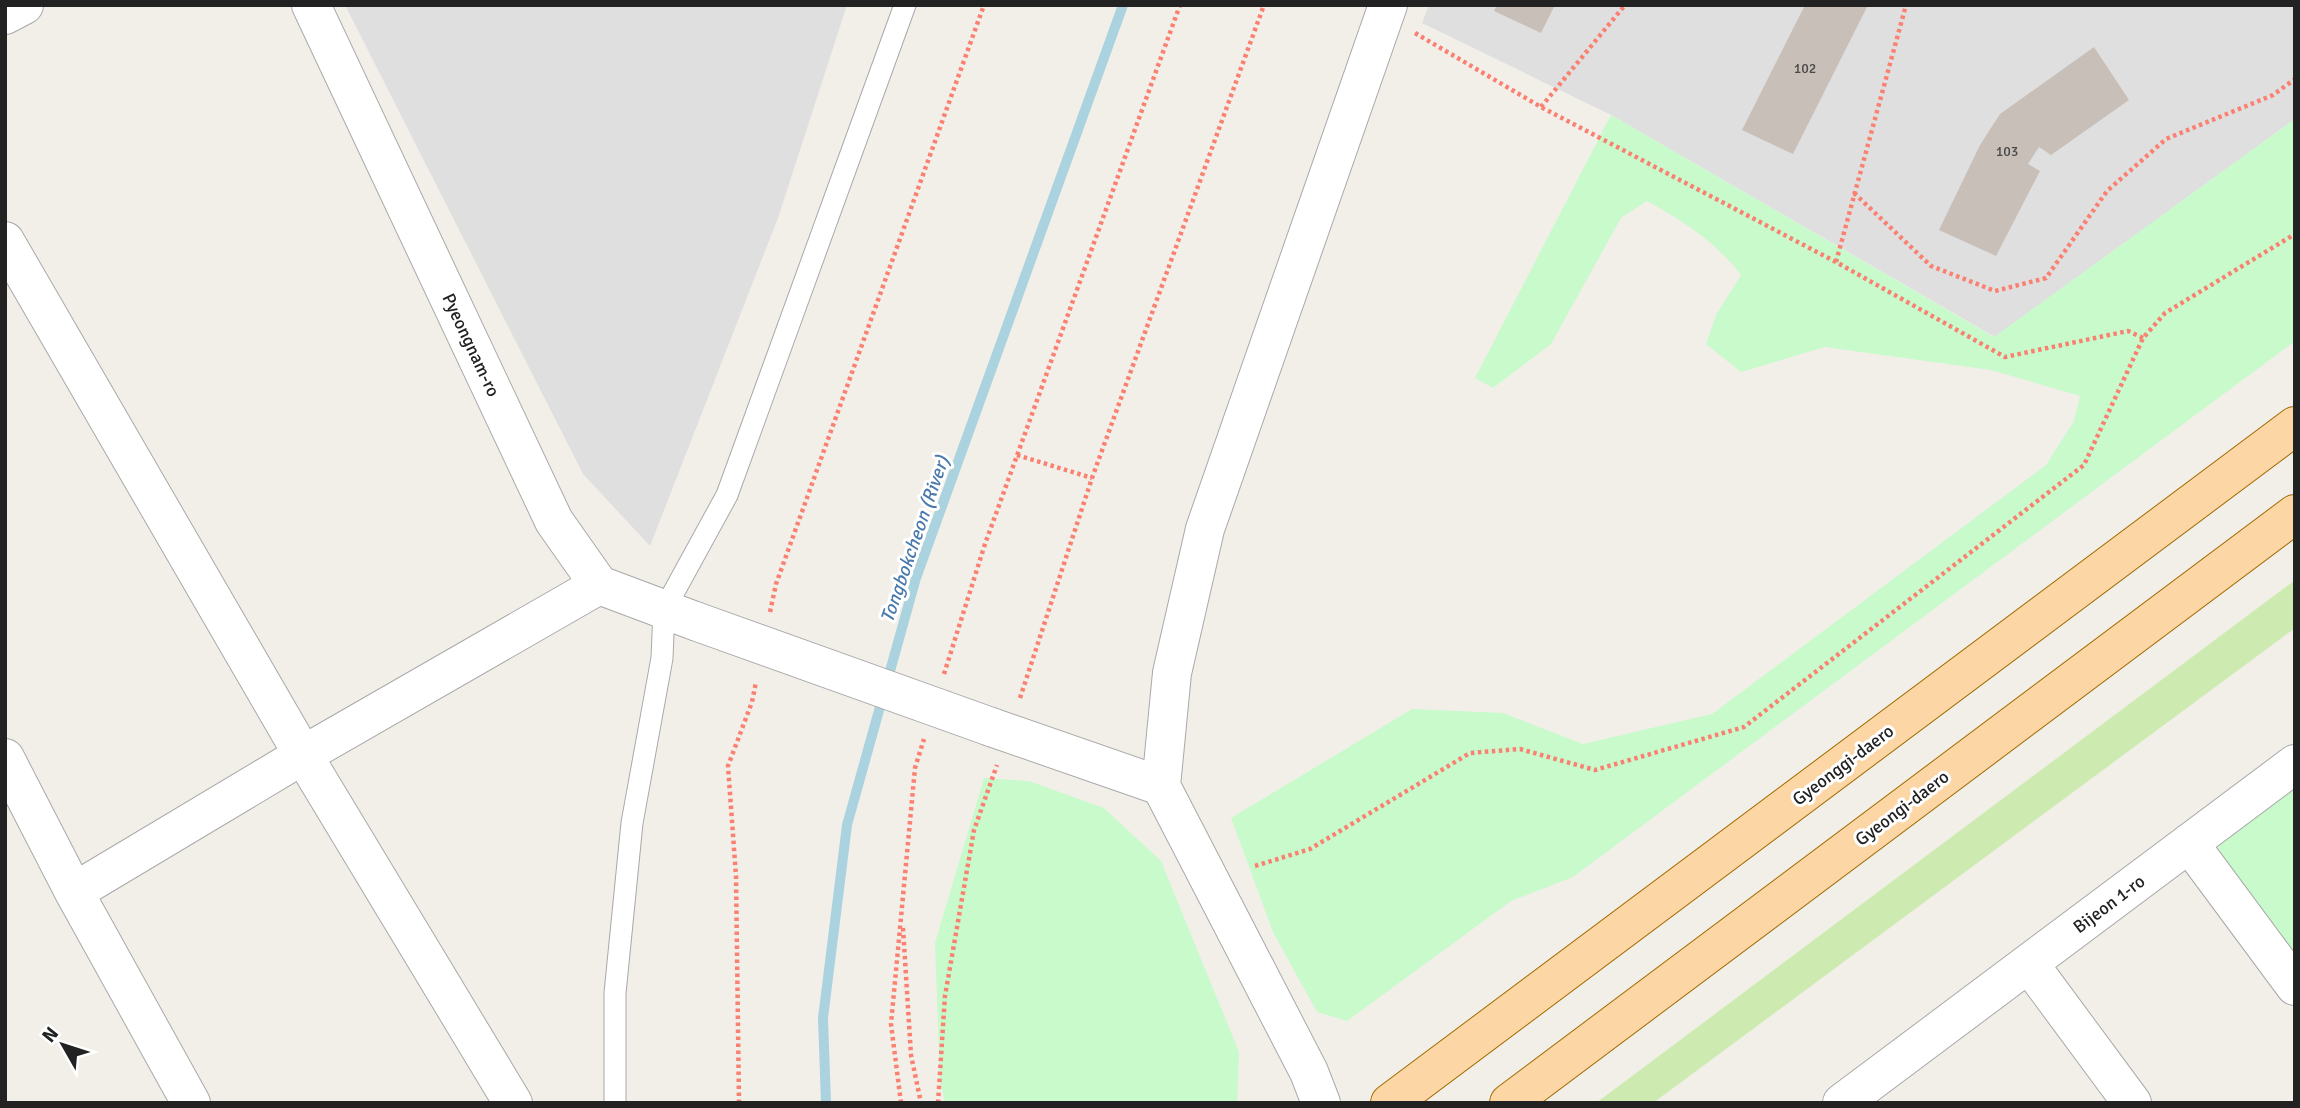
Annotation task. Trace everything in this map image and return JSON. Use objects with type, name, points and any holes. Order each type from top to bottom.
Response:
[{"type":"main road","name":"Gyeonggi-daero","points":[[1390,1103],[2295,426]]},
{"type":"main road","name":"Gyeongi-daero","points":[[1509,1103],[2295,513]]},
{"type":"street","points":[[5,15],[24,5]]},
{"type":"street","name":"Pyeongnam-ro","points":[[311,5],[554,521],[599,585]]},
{"type":"street","points":[[1321,1103],[1309,1072],[1161,786],[1172,673],[1205,529],[1386,10]]},
{"type":"street","points":[[5,241],[303,755],[513,1103]]},
{"type":"street","points":[[75,892],[303,755],[599,585],[679,616],[1161,786]]},
{"type":"street","points":[[5,758],[191,1103]]},
{"type":"street","name":"Bijeon 1-ro","points":[[1842,1103],[1888,1089],[2029,965],[2295,764]]},
{"type":"street","points":[[2189,843],[2295,986]]},
{"type":"street","points":[[2029,965],[2132,1103]]},
{"type":"lane","points":[[615,1103],[616,980],[632,823],[662,658],[726,495],[905,5]]},
{"type":"path","points":[[768,623],[776,584],[984,5]]},
{"type":"path","points":[[944,676],[985,544],[1180,5]]},
{"type":"path","points":[[938,1103],[945,996],[974,830],[1000,730],[1264,5]]},
{"type":"path","points":[[1541,107],[1625,5]]},
{"type":"path","points":[[1836,261],[1906,5]]},
{"type":"path","points":[[1386,10],[1541,107],[1836,261],[2005,357],[2128,331],[2143,338]]},
{"type":"path","points":[[1854,192],[1931,266],[1995,291],[2046,278],[2107,191],[2166,139],[2273,95],[2295,79]]},
{"type":"path","points":[[1255,866],[1310,849],[1470,753],[1520,749],[1595,771],[1744,727],[2084,465],[2143,338],[2165,313],[2295,234]]},
{"type":"path","points":[[1017,455],[1091,478]]},
{"type":"path","points":[[739,1103],[736,876],[728,766],[752,702],[757,676]]},
{"type":"path","points":[[901,1103],[891,1024],[915,768],[927,728]]},
{"type":"path","points":[[902,913],[911,1055],[921,1103]]},
{"type":"shaded area","points":[[345,5],[847,5],[778,218],[650,546],[583,474]]},
{"type":"shaded area","points":[[1429,5],[2295,5],[2295,119],[1995,337],[1611,115],[1422,23]]},
{"type":"green space","points":[[1611,115],[1994,337],[2295,119],[2295,341],[1573,877],[1511,901],[1347,1021],[1317,1012],[1273,932],[1231,818],[1412,709],[1503,713],[1583,744],[1712,714],[2046,465],[2074,421],[2080,396],[1991,370],[1825,347],[1741,372],[1706,344],[1716,315],[1741,275],[1721,252],[1698,233],[1647,201],[1621,218],[1551,344],[1493,388],[1475,378]]},
{"type":"green space","points":[[2295,580],[2295,628],[1653,1103],[1596,1103]]},
{"type":"green space","points":[[984,778],[1029,781],[1104,808],[1161,861],[1239,1052],[1237,1103],[945,1103],[940,1080],[935,943]]},
{"type":"green space","points":[[2295,780],[2295,965],[2216,862],[2221,835]]},
{"type":"building","points":[[1497,5],[1555,5],[1541,33],[1494,11]]},
{"type":"building","points":[[1805,5],[1868,5],[1793,154],[1742,130]]},
{"type":"building","points":[[2094,47],[2129,100],[2051,155],[2039,147],[2028,164],[2040,171],[1996,256],[1939,230],[1980,145],[2000,114]]},
{"type":"waterway","name":"Tongbokcheon (River)","points":[[826,1103],[823,1018],[847,825],[916,578],[1123,5]]}]
